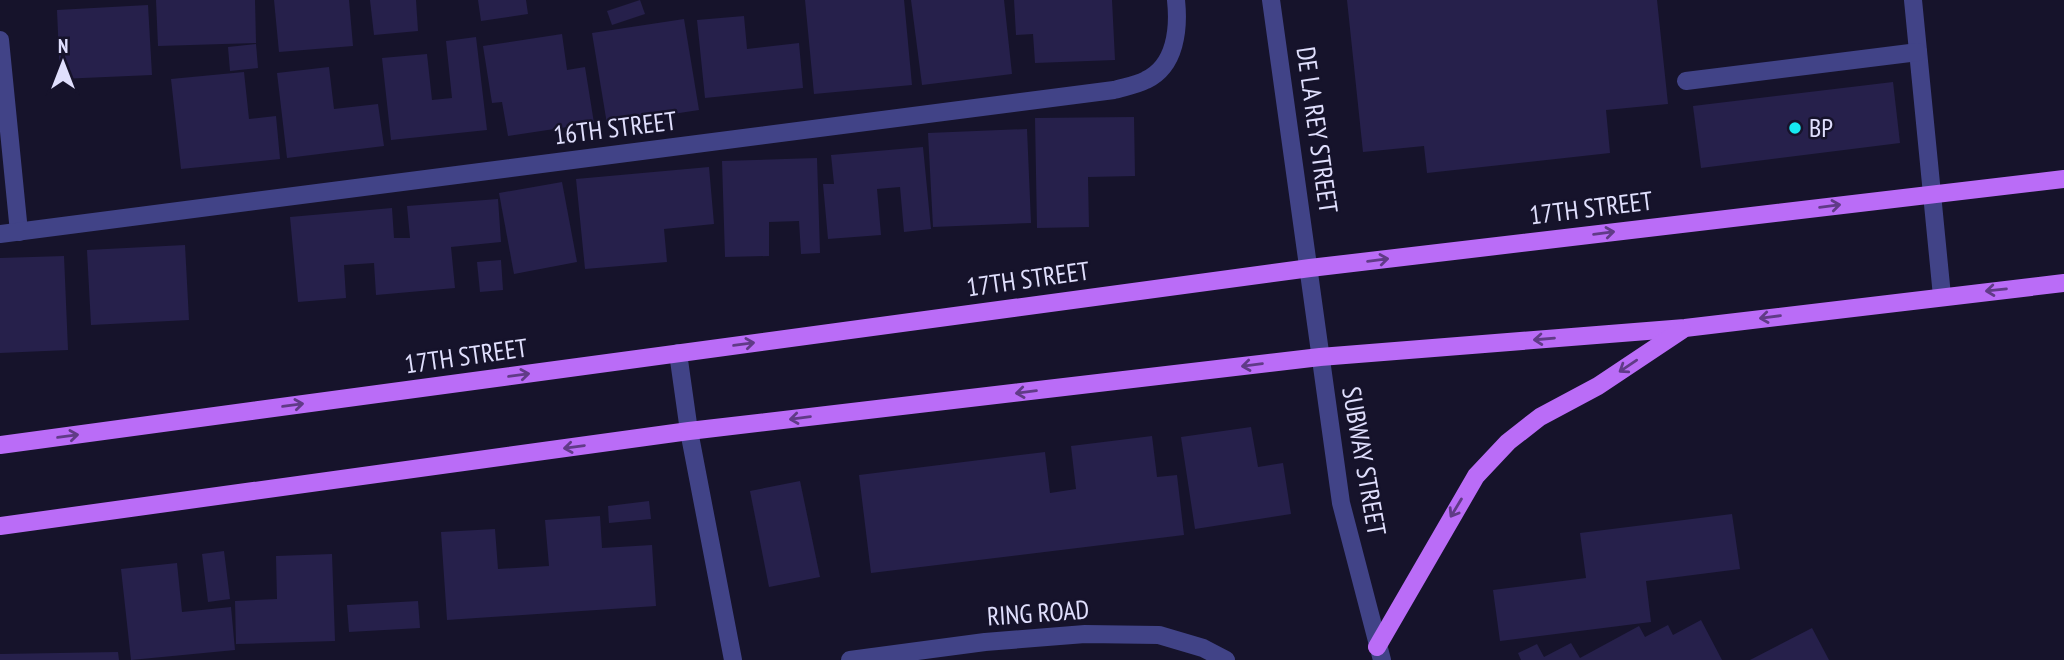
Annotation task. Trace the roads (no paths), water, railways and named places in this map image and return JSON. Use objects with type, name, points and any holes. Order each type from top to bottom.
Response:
[{"type":"main road","name":"17TH STREET","points":[[0,445],[1310,268],[2064,179]]},
{"type":"main road","points":[[0,526],[689,431],[1320,357],[1685,328],[2064,283]]},
{"type":"main road","points":[[1380,653],[1476,475],[1508,442],[1540,417],[1598,386],[1685,328]]},
{"type":"street","name":"16TH STREET","points":[[0,234],[1114,90],[1148,79],[1161,68],[1175,40],[1178,22],[1176,0]]},
{"type":"street","name":"DE LA REY STREET","points":[[1271,0],[1310,268]]},
{"type":"street","points":[[1913,0],[1942,296]]},
{"type":"street","points":[[0,40],[19,232]]},
{"type":"street","points":[[1686,81],[1918,52]]},
{"type":"street","name":"SUBWAY STREET","points":[[1310,268],[1341,503],[1380,653]]},
{"type":"street","points":[[678,353],[689,431],[733,660]]},
{"type":"street","name":"RING ROAD","points":[[850,660],[985,642],[1086,634],[1158,635],[1203,648],[1226,660]]},
{"type":"place","name":"BP","points":[[1795,128]]}]
